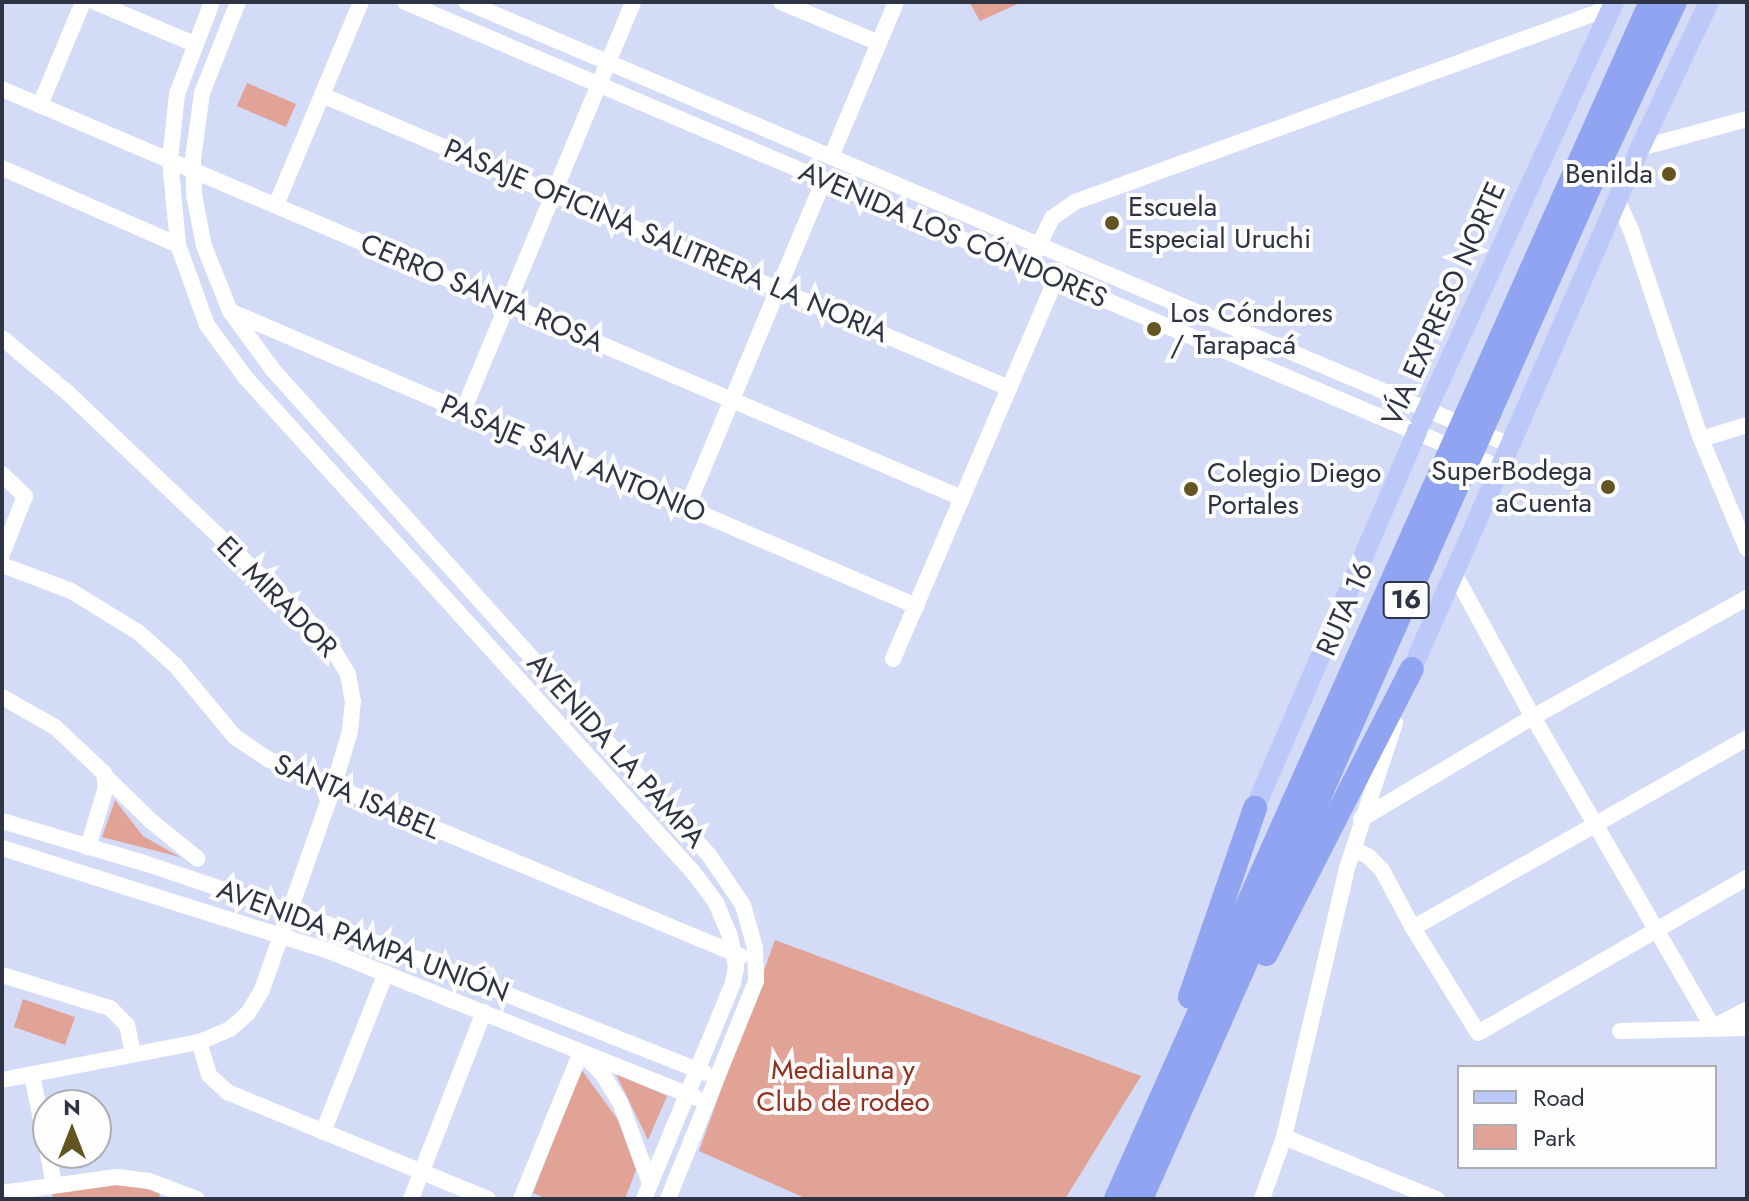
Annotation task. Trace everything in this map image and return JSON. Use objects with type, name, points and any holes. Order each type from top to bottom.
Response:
[{"type":"highway","name":"RUTA 16","points":[[1116,1199],[1651,2]]},
{"type":"highway","name":"RUTA 16","points":[[1141,1199],[1604,154],[1675,2]]},
{"type":"highway","points":[[1141,1199],[1412,669]]},
{"type":"highway","points":[[1161,1095],[1206,947],[1255,808]]},
{"type":"main road","points":[[1412,669],[1454,573],[1502,441],[1709,2]]},
{"type":"main road","name":"VÍA EXPRESO NORTE","points":[[1255,808],[1425,434],[1613,4]]},
{"type":"street","points":[[40,105],[83,2]]},
{"type":"street","points":[[95,2],[194,44]]},
{"type":"street","name":"AVENIDA LA PAMPA","points":[[212,2],[177,94],[170,160],[178,245],[207,325],[246,378],[693,872],[716,903],[734,953],[733,983],[647,1191]]},
{"type":"street","name":"AVENIDA LA PAMPA","points":[[238,2],[202,93],[195,131],[193,170],[204,246],[230,311],[273,370],[720,867],[743,905],[757,963],[754,988],[668,1199]]},
{"type":"street","points":[[276,205],[361,2]]},
{"type":"street","name":"AVENIDA LOS CÓNDORES","points":[[405,2],[1493,464]]},
{"type":"street","name":"AVENIDA LOS CÓNDORES","points":[[466,2],[1502,441]]},
{"type":"street","points":[[463,411],[633,2]]},
{"type":"street","points":[[781,2],[879,43]]},
{"type":"street","points":[[831,157],[896,2]]},
{"type":"street","points":[[1029,267],[1052,218],[1075,202],[1613,4]]},
{"type":"street","name":"CERRO SANTA ROSA","points":[[2,89],[962,498]]},
{"type":"street","name":"PASAJE OFICINA SALITRERA LA NORIA","points":[[322,95],[1009,388]]},
{"type":"street","points":[[1640,148],[1747,119]]},
{"type":"street","points":[[2,168],[178,245]]},
{"type":"street","points":[[687,507],[824,180]]},
{"type":"street","points":[[1617,199],[1631,230],[1701,439],[1747,547]]},
{"type":"street","points":[[893,659],[1066,257]]},
{"type":"street","name":"PASAJE SAN ANTONIO","points":[[230,311],[916,606]]},
{"type":"street","name":"EL MIRADOR","points":[[2,338],[68,393],[336,650],[351,685],[353,709],[348,743],[333,788],[262,990],[248,1013],[230,1029],[199,1042],[3,1078]]},
{"type":"street","points":[[1701,439],[1747,425]]},
{"type":"street","points":[[2,474],[25,496],[2,554]]},
{"type":"street","name":"SANTA ISABEL","points":[[2,565],[59,586],[117,617],[176,666],[245,745],[333,788],[757,963]]},
{"type":"street","points":[[1454,573],[1533,717],[1713,1027]]},
{"type":"street","points":[[1361,819],[1533,717],[1747,598]]},
{"type":"street","points":[[1262,1199],[1284,1137],[1361,819],[1412,669]]},
{"type":"street","points":[[2,697],[37,715],[71,739],[151,821],[198,859]]},
{"type":"street","points":[[1413,928],[1747,738]]},
{"type":"street","points":[[88,847],[106,777]]},
{"type":"street","name":"AVENIDA PAMPA UNIÓN","points":[[2,821],[289,911],[717,1078]]},
{"type":"street","name":"AVENIDA PAMPA UNIÓN","points":[[2,848],[281,935],[386,973],[707,1103]]},
{"type":"street","points":[[1353,849],[1368,856],[1382,870],[1413,928],[1478,1033],[1747,878]]},
{"type":"street","points":[[323,1132],[386,973]]},
{"type":"street","points":[[2,975],[110,1008],[127,1025],[133,1053]]},
{"type":"street","points":[[1713,1027],[1747,1010]]},
{"type":"street","points":[[411,1199],[484,1012]]},
{"type":"street","points":[[1620,1031],[1747,1028]]},
{"type":"street","points":[[199,1042],[206,1069],[219,1087],[488,1199]]},
{"type":"street","points":[[521,1199],[581,1052],[603,1075],[620,1102],[647,1191]]},
{"type":"street","points":[[32,1075],[45,1190]]},
{"type":"street","points":[[1284,1137],[1437,1199]]},
{"type":"street","points":[[2,1193],[45,1190],[116,1177],[149,1181],[179,1196],[197,1199]]},
{"type":"green space","points":[[969,2],[1022,2],[980,21]]},
{"type":"green space","points":[[247,83],[296,104],[286,127],[237,106]]},
{"type":"green space","points":[[115,800],[143,836],[180,857],[102,837]]},
{"type":"green space","name":"Medialuna y Club de rodeo","points":[[775,940],[1141,1076],[1065,1199],[807,1199],[699,1151]]},
{"type":"green space","points":[[23,999],[75,1017],[65,1045],[14,1027]]},
{"type":"green space","points":[[581,1069],[618,1120],[636,1170],[625,1199],[548,1199],[533,1193]]},
{"type":"green space","points":[[616,1074],[667,1096],[648,1140]]},
{"type":"green space","points":[[114,1180],[160,1191],[159,1199],[53,1199],[52,1192]]},
{"type":"place","name":"Benilda","points":[[1669,174]]},
{"type":"place","name":"Escuela Especial Uruchi","points":[[1112,223]]},
{"type":"place","name":"Los Cóndores / Tarapacá","points":[[1154,329]]},
{"type":"place","name":"SuperBodega aCuenta","points":[[1608,487]]},
{"type":"place","name":"Colegio Diego Portales","points":[[1191,489]]}]
